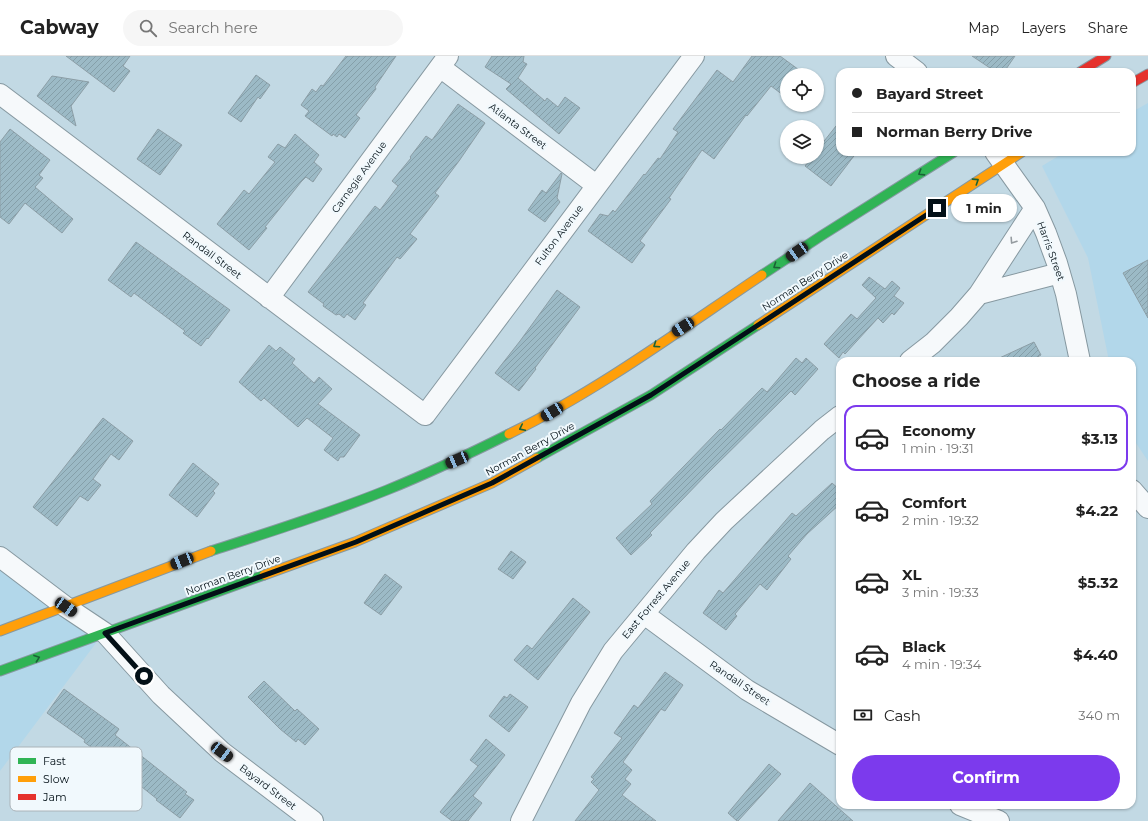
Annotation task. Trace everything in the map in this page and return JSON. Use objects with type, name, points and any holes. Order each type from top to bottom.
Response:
[{"type":"main road","points":[[1086,68],[1106,56]]},
{"type":"main road","points":[[1136,82],[1148,74]]},
{"type":"main road","points":[[0,630],[66,607],[196,556],[275,530],[386,490],[457,460],[538,420],[605,380],[821,236],[948,156]]},
{"type":"main road","name":"Norman Berry Drive","points":[[0,671],[356,542],[492,483],[651,395],[999,158]]},
{"type":"street","name":"Fulton Avenue","points":[[425,415],[694,56]]},
{"type":"street","points":[[896,56],[912,68]]},
{"type":"street","name":"Atlanta Street","points":[[444,62],[596,185]]},
{"type":"street","name":"Carnegie Avenue","points":[[270,298],[444,62]]},
{"type":"street","name":"Randall Street","points":[[0,94],[425,415]]},
{"type":"street","name":"Harris Street","points":[[999,158],[1035,208],[1046,233],[1060,273],[1079,357]]},
{"type":"street","points":[[915,357],[933,343],[979,294],[1035,208]]},
{"type":"street","points":[[979,294],[1060,273]]},
{"type":"street","name":"East Forrest Avenue","points":[[521,821],[582,703],[613,651],[696,551],[724,521],[822,430],[836,419]]},
{"type":"street","points":[[1136,494],[1148,508]]},
{"type":"street","name":"Bayard Street","points":[[0,557],[66,607],[105,633],[161,695],[222,752],[313,821]]},
{"type":"street","name":"Randall Street","points":[[644,614],[747,690],[836,743]]},
{"type":"street","points":[[970,809],[999,821]]},
{"type":"shaded area","points":[[1148,103],[1148,461],[1136,443],[1136,357],[1108,357],[1088,258],[1042,166],[1058,156],[1136,156],[1136,110]]},
{"type":"shaded area","points":[[0,565],[99,639],[18,747],[10,747],[10,758],[0,771]]},
{"type":"building","points":[[66,56],[130,56],[123,66],[130,71],[114,92]]},
{"type":"building","points":[[346,56],[396,56],[375,87],[376,89],[356,115],[360,118],[345,138],[339,134],[337,137],[333,134],[332,136],[305,116],[309,111],[301,105],[312,89],[316,92],[321,85],[323,86]]},
{"type":"building","points":[[492,56],[524,56],[523,62],[527,64],[518,78],[545,101],[547,98],[558,107],[565,97],[580,108],[559,134],[506,89],[511,84],[485,67]]},
{"type":"building","points":[[752,56],[780,56],[796,68],[780,68],[780,93],[771,86],[747,116],[746,115],[714,159],[702,150],[669,198],[671,199],[640,241],[645,245],[632,263],[588,231],[600,214],[608,216],[613,210],[615,212],[644,174],[645,175],[658,158],[660,159],[678,132],[673,129],[717,70],[733,82]]},
{"type":"building","points":[[972,56],[1015,56],[1007,68],[990,68]]},
{"type":"building","points":[[256,75],[270,85],[260,99],[258,97],[241,122],[228,113]]},
{"type":"building","points":[[52,76],[89,82],[71,106],[76,126],[37,96]]},
{"type":"building","points":[[458,104],[485,123],[435,193],[439,196],[410,234],[417,239],[400,259],[397,257],[363,303],[366,305],[355,320],[347,314],[344,318],[339,314],[336,315],[323,306],[324,304],[308,292],[375,206],[380,210],[398,186],[392,181],[411,158],[410,157],[426,136],[432,140]]},
{"type":"building","points":[[836,126],[836,156],[854,156],[831,186],[805,166],[807,164],[824,164],[824,141]]},
{"type":"building","points":[[10,129],[50,160],[39,175],[43,178],[35,187],[73,219],[62,233],[25,203],[9,224],[0,217],[0,142]]},
{"type":"building","points":[[158,129],[182,145],[160,175],[137,159]]},
{"type":"building","points":[[295,134],[319,155],[314,162],[322,169],[313,182],[306,177],[301,182],[265,227],[267,228],[249,250],[217,224],[244,190],[249,194],[275,162],[268,157],[278,144],[285,148]]},
{"type":"building","points":[[561,173],[557,198],[560,202],[545,222],[528,210],[542,190],[546,193]]},
{"type":"building","points":[[136,242],[230,310],[201,346],[183,333],[185,331],[134,293],[131,297],[108,280]]},
{"type":"building","points":[[1148,260],[1148,318],[1123,273]]},
{"type":"building","points":[[869,277],[885,289],[892,281],[900,288],[894,296],[904,303],[894,315],[892,313],[883,323],[878,318],[845,354],[843,352],[840,357],[838,357],[824,344],[851,314],[857,319],[876,298],[862,285]]},
{"type":"building","points":[[557,290],[580,307],[519,391],[495,373]]},
{"type":"building","points":[[1034,342],[1041,355],[1037,357],[1002,357]]},
{"type":"building","points":[[269,345],[276,351],[280,347],[295,359],[292,363],[314,383],[319,377],[332,389],[318,404],[360,435],[344,457],[340,457],[338,461],[324,450],[333,438],[307,418],[298,427],[264,398],[261,401],[239,382]]},
{"type":"building","points":[[796,358],[802,363],[806,358],[818,369],[795,395],[791,391],[708,473],[650,533],[652,535],[631,555],[616,538],[652,504],[650,501],[762,388],[767,392]]},
{"type":"building","points":[[103,418],[133,441],[119,460],[111,454],[93,479],[101,485],[88,501],[80,496],[57,526],[33,507]]},
{"type":"building","points":[[193,463],[219,484],[213,491],[215,493],[197,517],[169,495]]},
{"type":"building","points":[[832,483],[836,486],[836,508],[807,534],[788,556],[791,559],[767,590],[760,584],[735,614],[737,616],[726,630],[703,613],[719,590],[723,593],[792,513],[796,516]]},
{"type":"building","points":[[511,551],[526,562],[513,579],[498,569]]},
{"type":"building","points":[[385,574],[402,587],[381,615],[364,603]]},
{"type":"building","points":[[573,598],[590,612],[538,680],[514,660],[527,645],[532,649]]},
{"type":"building","points":[[665,672],[683,685],[665,711],[661,709],[623,762],[632,770],[625,779],[631,784],[622,795],[656,821],[575,821],[599,790],[591,782],[594,779],[591,777],[622,738],[614,733],[634,705],[638,708]]},
{"type":"building","points":[[264,681],[295,711],[297,709],[319,729],[305,745],[298,739],[296,742],[280,729],[248,697]]},
{"type":"building","points":[[64,689],[119,729],[115,735],[130,747],[91,747],[84,742],[85,740],[47,713]]},
{"type":"building","points":[[510,694],[528,707],[509,732],[489,716],[504,696],[507,698]]},
{"type":"building","points":[[486,739],[505,755],[473,796],[482,803],[468,821],[452,821],[440,812],[478,766],[470,760]]},
{"type":"building","points":[[142,756],[187,792],[185,794],[194,800],[180,818],[156,800],[157,799],[142,787]]},
{"type":"building","points":[[769,764],[781,774],[737,821],[728,813]]},
{"type":"building","points":[[810,783],[836,806],[836,809],[839,809],[853,821],[778,821]]},
{"type":"traffic: fast","points":[[762,275],[948,156]]},
{"type":"traffic: fast","points":[[537,458],[651,395],[758,325]]},
{"type":"traffic: fast","points":[[211,551],[344,507],[403,484],[509,434]]},
{"type":"traffic: fast","points":[[0,671],[264,575]]},
{"type":"traffic: slow","points":[[758,325],[1016,156]]},
{"type":"traffic: slow","points":[[509,434],[542,417],[607,379],[762,275]]},
{"type":"traffic: slow","points":[[264,575],[355,542],[492,483],[537,458]]},
{"type":"traffic: slow","points":[[0,631],[211,551]]},
{"type":"traffic: jam","points":[[1086,68],[1106,56]]},
{"type":"traffic: jam","points":[[1136,81],[1148,74]]},
{"type":"route","points":[[144,676],[105,633],[356,542],[492,483],[651,395],[937,208]]}]
